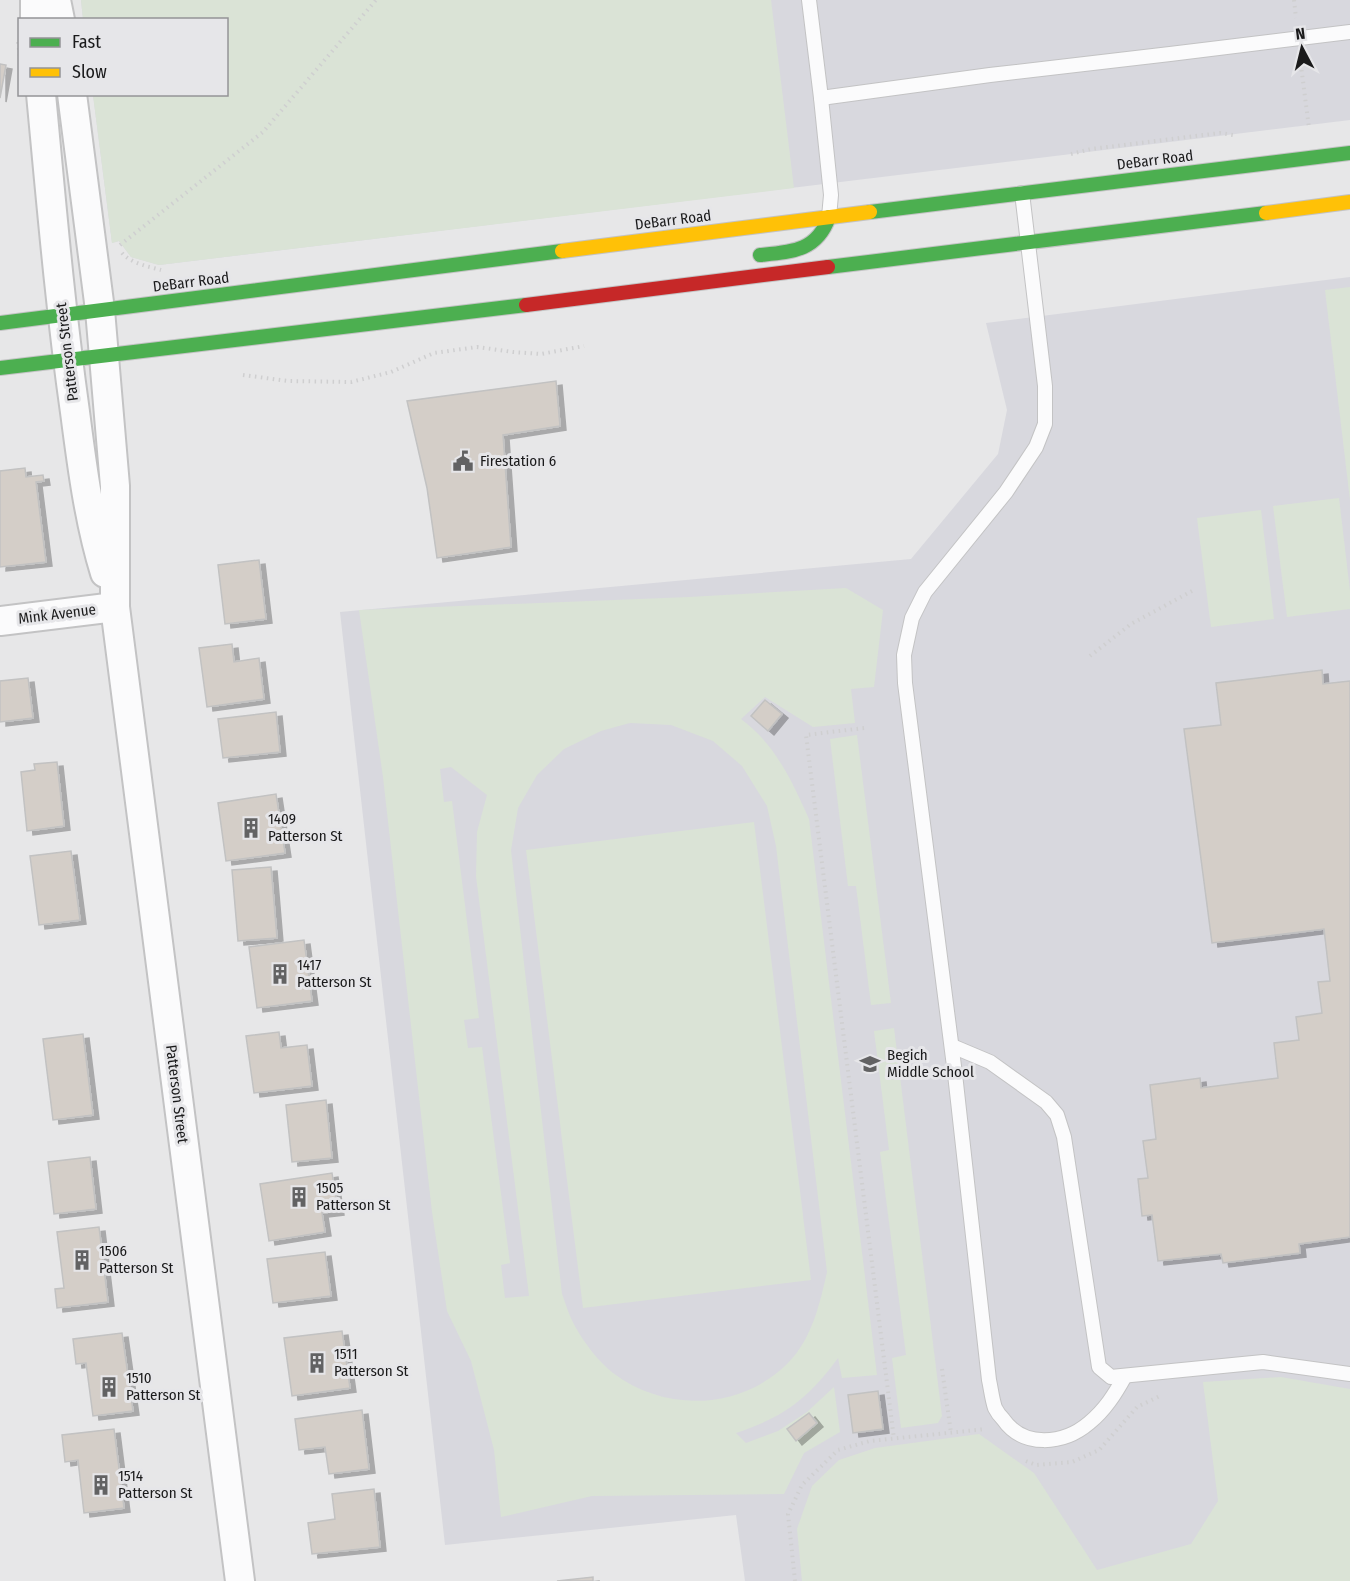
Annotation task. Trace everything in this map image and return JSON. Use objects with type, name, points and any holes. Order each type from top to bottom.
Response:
[{"type":"main road","name":"DeBarr Road","points":[[0,323],[1350,153]]},
{"type":"main road","points":[[0,368],[1350,202]]},
{"type":"main road","points":[[748,257],[795,251],[810,244],[821,234],[829,217]]},
{"type":"main road","points":[[476,311],[529,293],[552,288]]},
{"type":"street","points":[[35,0],[35,18]]},
{"type":"street","points":[[56,0],[60,18]]},
{"type":"street","name":"Patterson Street","points":[[40,96],[67,360],[84,478],[92,523],[115,607]]},
{"type":"street","name":"Patterson Street","points":[[72,96],[100,310],[115,486],[115,607],[240,1581]]},
{"type":"street","name":"Mink Avenue","points":[[0,621],[115,607]]},
{"type":"lane","points":[[809,0],[831,195],[829,217]]},
{"type":"lane","points":[[821,98],[990,75],[1350,32]]},
{"type":"lane","points":[[1022,193],[1045,386],[1045,424],[1036,447],[1006,492],[926,592],[912,618],[904,655],[905,683],[952,1046],[989,1380],[995,1408],[1009,1428],[1025,1438],[1061,1439],[1087,1425],[1111,1401],[1125,1376]]},
{"type":"lane","points":[[952,1046],[990,1062],[1046,1102],[1057,1114],[1064,1137],[1099,1367],[1111,1377],[1263,1362],[1350,1374]]},
{"type":"path","points":[[118,247],[263,132],[376,0]]},
{"type":"path","points":[[1294,0],[1309,129]]},
{"type":"path","points":[[243,375],[288,381],[351,382],[391,372],[434,353],[466,348],[477,347],[542,354],[584,346]]},
{"type":"path","points":[[1090,656],[1131,624],[1192,591]]},
{"type":"path","points":[[864,728],[806,735],[894,1439]]},
{"type":"path","points":[[942,1369],[951,1433]]},
{"type":"path","points":[[1025,1461],[1036,1465],[1072,1462],[1099,1450],[1137,1407],[1162,1395]]},
{"type":"path","points":[[795,1581],[788,1514],[802,1485],[838,1449],[870,1441],[985,1429],[991,1436]]},
{"type":"shaded area","points":[[81,0],[1350,0],[1350,120],[159,265],[131,257],[119,241],[112,243],[93,96],[228,96],[228,18],[83,18]]},
{"type":"shaded area","points":[[81,0],[771,0],[794,188],[159,265],[131,257],[119,241],[112,243],[93,96],[228,96],[228,18],[83,18]]},
{"type":"shaded area","name":"Begich Middle School","points":[[1350,277],[1350,1581],[745,1581],[736,1515],[445,1545],[340,612],[911,559],[998,454],[1007,410],[986,323]]},
{"type":"shaded area","points":[[1350,287],[1350,500],[1325,290]]},
{"type":"shaded area","points":[[1339,498],[1350,609],[1287,617],[1273,506]]},
{"type":"shaded area","points":[[1261,510],[1274,619],[1211,627],[1197,518]]},
{"type":"shaded area","points":[[846,588],[883,610],[874,687],[851,689],[855,723],[813,727],[765,697],[741,719],[764,740],[773,752],[789,777],[809,819],[877,1375],[842,1378],[838,1358],[816,1385],[794,1405],[768,1420],[736,1433],[746,1443],[778,1431],[807,1412],[834,1387],[840,1432],[804,1453],[784,1494],[592,1496],[501,1517],[494,1450],[471,1361],[447,1311],[432,1212],[383,777],[359,610],[689,597]],"holes":[[[630,723],[671,725],[713,741],[742,766],[767,806],[776,846],[827,1272],[809,1332],[788,1363],[769,1379],[748,1390],[703,1401],[679,1400],[656,1395],[634,1386],[613,1373],[580,1334],[562,1294],[511,850],[518,808],[537,775],[564,749],[601,731]],[[451,767],[487,795],[477,832],[476,876],[529,1296],[505,1298],[501,1265],[510,1263],[482,1047],[468,1048],[464,1020],[479,1018],[452,801],[444,802],[440,769]]]},
{"type":"shaded area","points":[[857,735],[891,1003],[871,1005],[856,886],[848,886],[830,739]]},
{"type":"shaded area","points":[[754,822],[811,1280],[583,1308],[526,850]]},
{"type":"shaded area","points":[[894,1028],[942,1416],[938,1423],[901,1428],[892,1358],[906,1355],[880,1152],[889,1150],[874,1031]]},
{"type":"shaded area","points":[[1281,1377],[1350,1389],[1350,1581],[802,1581],[797,1529],[812,1486],[839,1460],[875,1448],[979,1434],[1034,1473],[1097,1570],[1191,1544],[1218,1501],[1203,1382]]},
{"type":"building","points":[[0,64],[6,65],[0,98]]},
{"type":"building","name":"Firestation 6","points":[[556,381],[560,426],[503,435],[511,547],[437,558],[427,488],[407,401]]},
{"type":"building","points":[[25,468],[26,477],[43,475],[44,481],[36,482],[46,562],[0,567],[0,471]]},
{"type":"building","points":[[259,560],[266,619],[225,624],[218,565]]},
{"type":"building","points":[[232,644],[234,662],[259,658],[264,699],[207,707],[199,648]]},
{"type":"building","points":[[1322,670],[1323,684],[1350,681],[1350,1237],[1299,1244],[1300,1253],[1223,1263],[1221,1254],[1158,1261],[1152,1215],[1142,1216],[1138,1179],[1148,1178],[1143,1141],[1156,1139],[1150,1085],[1200,1078],[1201,1088],[1278,1078],[1274,1043],[1299,1040],[1296,1017],[1322,1013],[1318,982],[1330,981],[1324,929],[1212,943],[1184,729],[1221,725],[1216,683]]},
{"type":"building","points":[[28,678],[33,718],[0,722],[0,681]]},
{"type":"building","points":[[765,700],[782,714],[768,731],[751,716]]},
{"type":"building","points":[[276,712],[280,752],[223,758],[218,719]]},
{"type":"building","points":[[57,762],[64,826],[27,831],[21,772],[35,770],[34,764]]},
{"type":"building","name":"1409 Patterson St","points":[[276,794],[285,853],[226,861],[218,803]]},
{"type":"building","points":[[71,851],[80,920],[39,925],[30,856]]},
{"type":"building","points":[[271,867],[277,938],[238,941],[232,870]]},
{"type":"building","name":"1417 Patterson St","points":[[304,940],[312,1001],[257,1008],[249,947]]},
{"type":"building","points":[[279,1032],[281,1048],[307,1045],[312,1086],[254,1093],[246,1036]]},
{"type":"building","points":[[83,1034],[93,1115],[53,1120],[43,1039]]},
{"type":"building","points":[[326,1100],[332,1158],[292,1162],[286,1105]]},
{"type":"building","points":[[90,1157],[96,1209],[54,1214],[48,1162]]},
{"type":"building","name":"1505 Patterson St","points":[[332,1173],[338,1211],[322,1213],[325,1232],[269,1241],[260,1184]]},
{"type":"building","name":"1506 Patterson St","points":[[99,1227],[108,1302],[57,1308],[55,1289],[64,1288],[57,1232]]},
{"type":"building","points":[[325,1252],[331,1296],[273,1303],[267,1259]]},
{"type":"building","name":"1511 Patterson St","points":[[342,1331],[350,1388],[292,1396],[284,1338]]},
{"type":"building","name":"1510 Patterson St","points":[[122,1333],[133,1411],[93,1416],[86,1363],[76,1364],[73,1339]]},
{"type":"building","points":[[878,1391],[883,1429],[853,1433],[848,1395]]},
{"type":"building","points":[[362,1410],[369,1469],[329,1474],[325,1447],[299,1450],[295,1419]]},
{"type":"building","points":[[809,1413],[817,1423],[796,1441],[787,1429]]},
{"type":"building","name":"1514 Patterson St","points":[[114,1429],[124,1508],[84,1513],[78,1460],[65,1462],[62,1435]]},
{"type":"building","points":[[374,1489],[380,1547],[312,1554],[308,1523],[335,1519],[332,1494]]},
{"type":"building","points":[[593,1577],[593,1581],[557,1581]]},
{"type":"traffic: fast","points":[[870,212],[1350,153]]},
{"type":"traffic: fast","points":[[828,267],[1266,213]]},
{"type":"traffic: fast","points":[[760,255],[783,253],[802,248],[818,237],[829,217]]},
{"type":"traffic: fast","points":[[0,323],[562,251]]},
{"type":"traffic: fast","points":[[0,368],[526,305]]},
{"type":"traffic: slow","points":[[1266,213],[1350,202]]},
{"type":"traffic: slow","points":[[562,251],[870,212]]},
{"type":"traffic: jam","points":[[526,305],[828,267]]},
{"type":"place","name":"Firestation 6","points":[[463,461]]},
{"type":"place","name":"1409 Patterson St","points":[[251,828]]},
{"type":"place","name":"1417 Patterson St","points":[[280,974]]},
{"type":"place","name":"Begich Middle School","points":[[870,1064]]},
{"type":"place","name":"1505 Patterson St","points":[[299,1197]]},
{"type":"place","name":"1506 Patterson St","points":[[82,1260]]},
{"type":"place","name":"1511 Patterson St","points":[[317,1363]]},
{"type":"place","name":"1510 Patterson St","points":[[109,1387]]},
{"type":"place","name":"1514 Patterson St","points":[[101,1485]]}]
